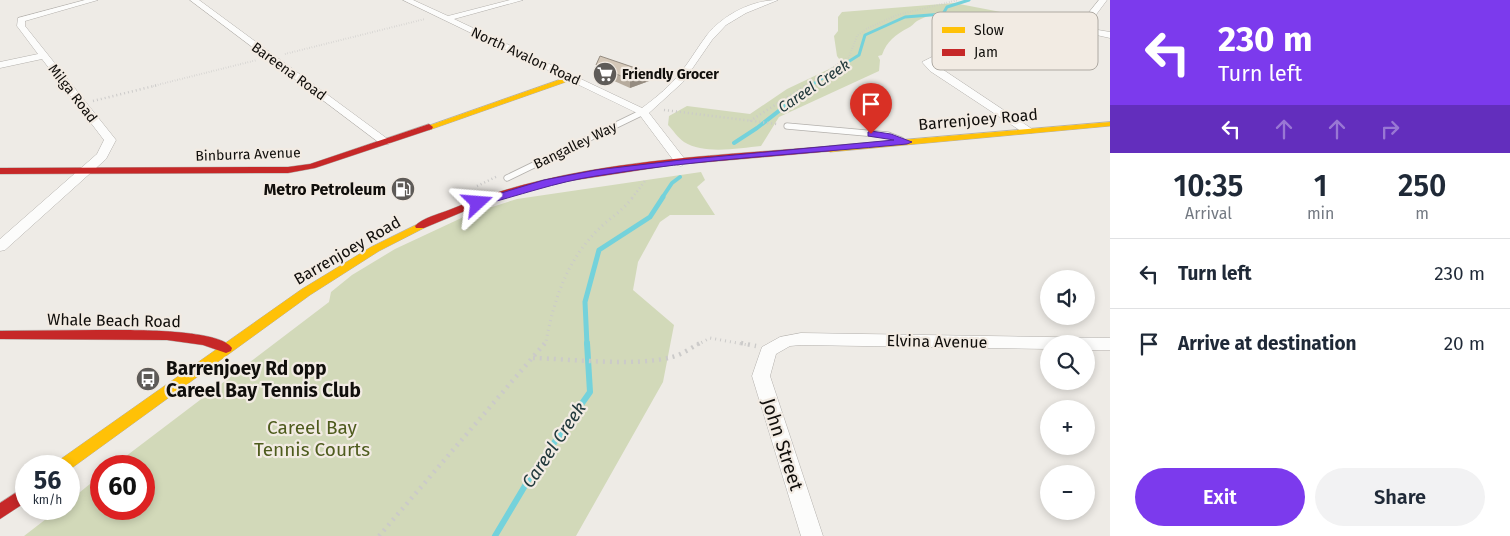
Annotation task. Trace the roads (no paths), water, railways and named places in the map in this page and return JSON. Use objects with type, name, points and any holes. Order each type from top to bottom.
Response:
[{"type":"main road","name":"Binburra Avenue","points":[[0,171],[288,170],[312,166],[573,78]]},
{"type":"main road","name":"Barrenjoey Road","points":[[78,455],[327,277],[384,244],[446,215],[494,197],[548,182],[596,173],[681,162],[1110,124]]},
{"type":"main road","name":"Whale Beach Road","points":[[0,335],[112,334],[192,338],[214,341],[226,348]]},
{"type":"main road","points":[[0,512],[15,501]]},
{"type":"street","name":"Milga Road","points":[[84,171],[102,156],[110,140],[21,26],[21,20],[94,0]]},
{"type":"street","name":"Bareena Road","points":[[194,0],[385,142]]},
{"type":"street","name":"North Avalon Road","points":[[407,0],[573,78],[647,109],[681,162]]},
{"type":"street","points":[[446,19],[519,0]]},
{"type":"street","points":[[647,109],[689,69],[717,29],[731,18],[758,5],[774,0]]},
{"type":"street","points":[[1093,12],[1103,0]]},
{"type":"street","points":[[0,65],[44,56]]},
{"type":"street","points":[[932,60],[927,62],[932,69]]},
{"type":"street","points":[[934,70],[1028,131]]},
{"type":"street","points":[[0,246],[84,171]]},
{"type":"street","name":"Elvina Avenue","points":[[770,350],[786,341],[801,339],[1110,344]]},
{"type":"street","name":"John Street","points":[[770,350],[761,376],[812,536]]},
{"type":"lane","name":"Bangalley Way","points":[[507,178],[647,109]]},
{"type":"lane","points":[[788,126],[888,135],[907,142]]},
{"type":"waterway","name":"Careel Creek","points":[[944,12],[947,7],[969,0]]},
{"type":"waterway","name":"Careel Creek","points":[[810,86],[859,55],[865,35],[905,17],[932,15]]},
{"type":"waterway","name":"Careel Creek","points":[[734,143],[757,128],[812,85]]},
{"type":"waterway","name":"Careel Creek","points":[[662,198],[672,183],[680,177]]},
{"type":"waterway","name":"Careel Creek","points":[[587,345],[585,302],[599,250],[650,217],[663,197]]},
{"type":"waterway","name":"Careel Creek","points":[[495,536],[532,474],[590,392],[587,343]]},
{"type":"place","name":"Friendly Grocer","points":[[605,74]]},
{"type":"place","name":"Metro Petroleum","points":[[403,189]]},
{"type":"place","name":"Barrenjoey Rd opp Careel Bay Tennis Club","points":[[148,379]]},
{"type":"park label","name":"Careel Bay Tennis Courts","points":[[312,438]]}]
